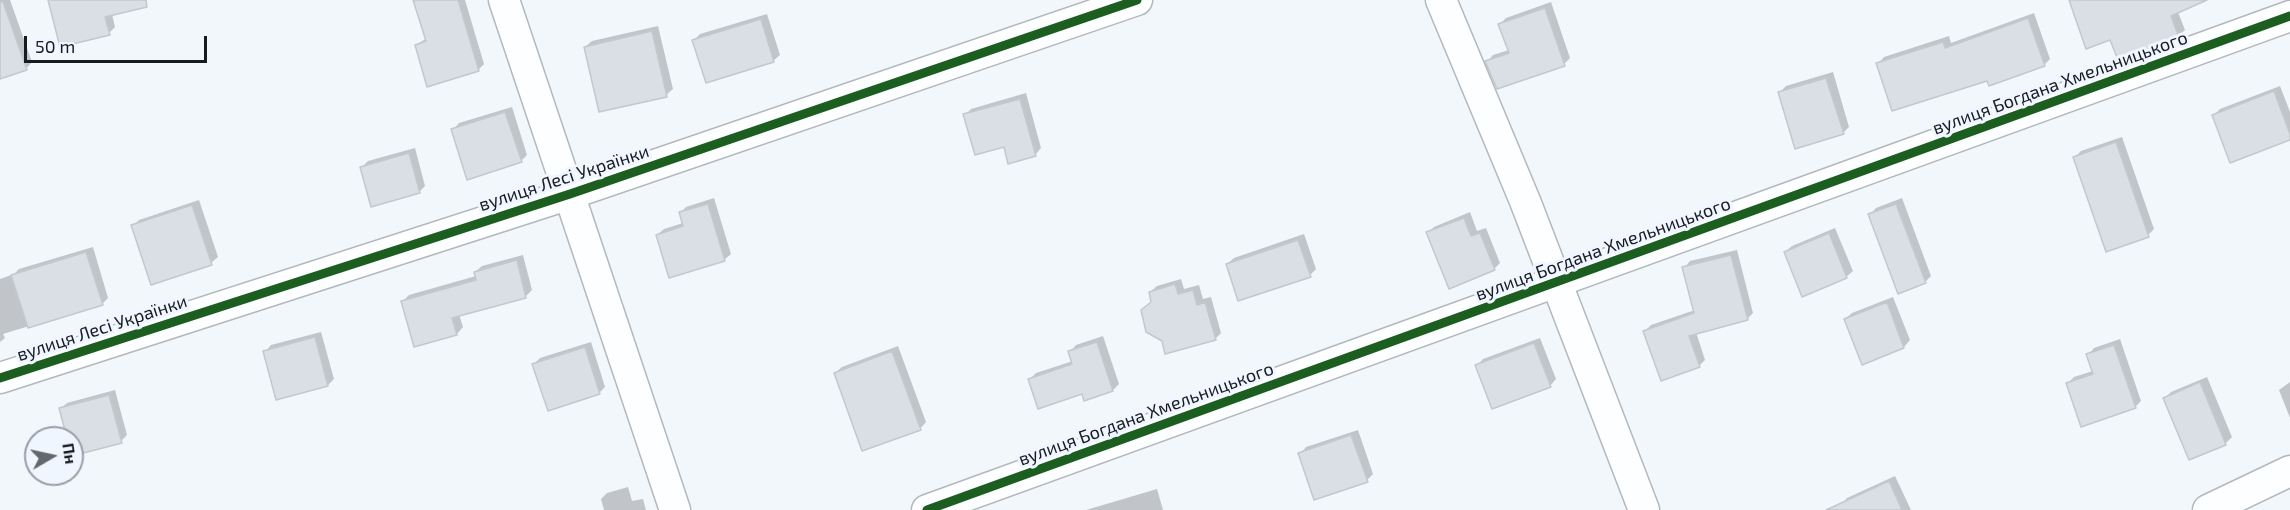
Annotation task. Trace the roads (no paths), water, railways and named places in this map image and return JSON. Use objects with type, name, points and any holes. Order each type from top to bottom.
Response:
[{"type":"street","points":[[504,0],[675,510]]},
{"type":"street","name":"вулиця Лесі Українки","points":[[0,378],[570,194],[1137,0]]},
{"type":"street","points":[[1441,0],[1525,201],[1644,510]]},
{"type":"street","name":"вулиця Богдана Хмельницького","points":[[927,510],[1556,284],[2290,16]]},
{"type":"street","points":[[2208,510],[2290,471]]}]
